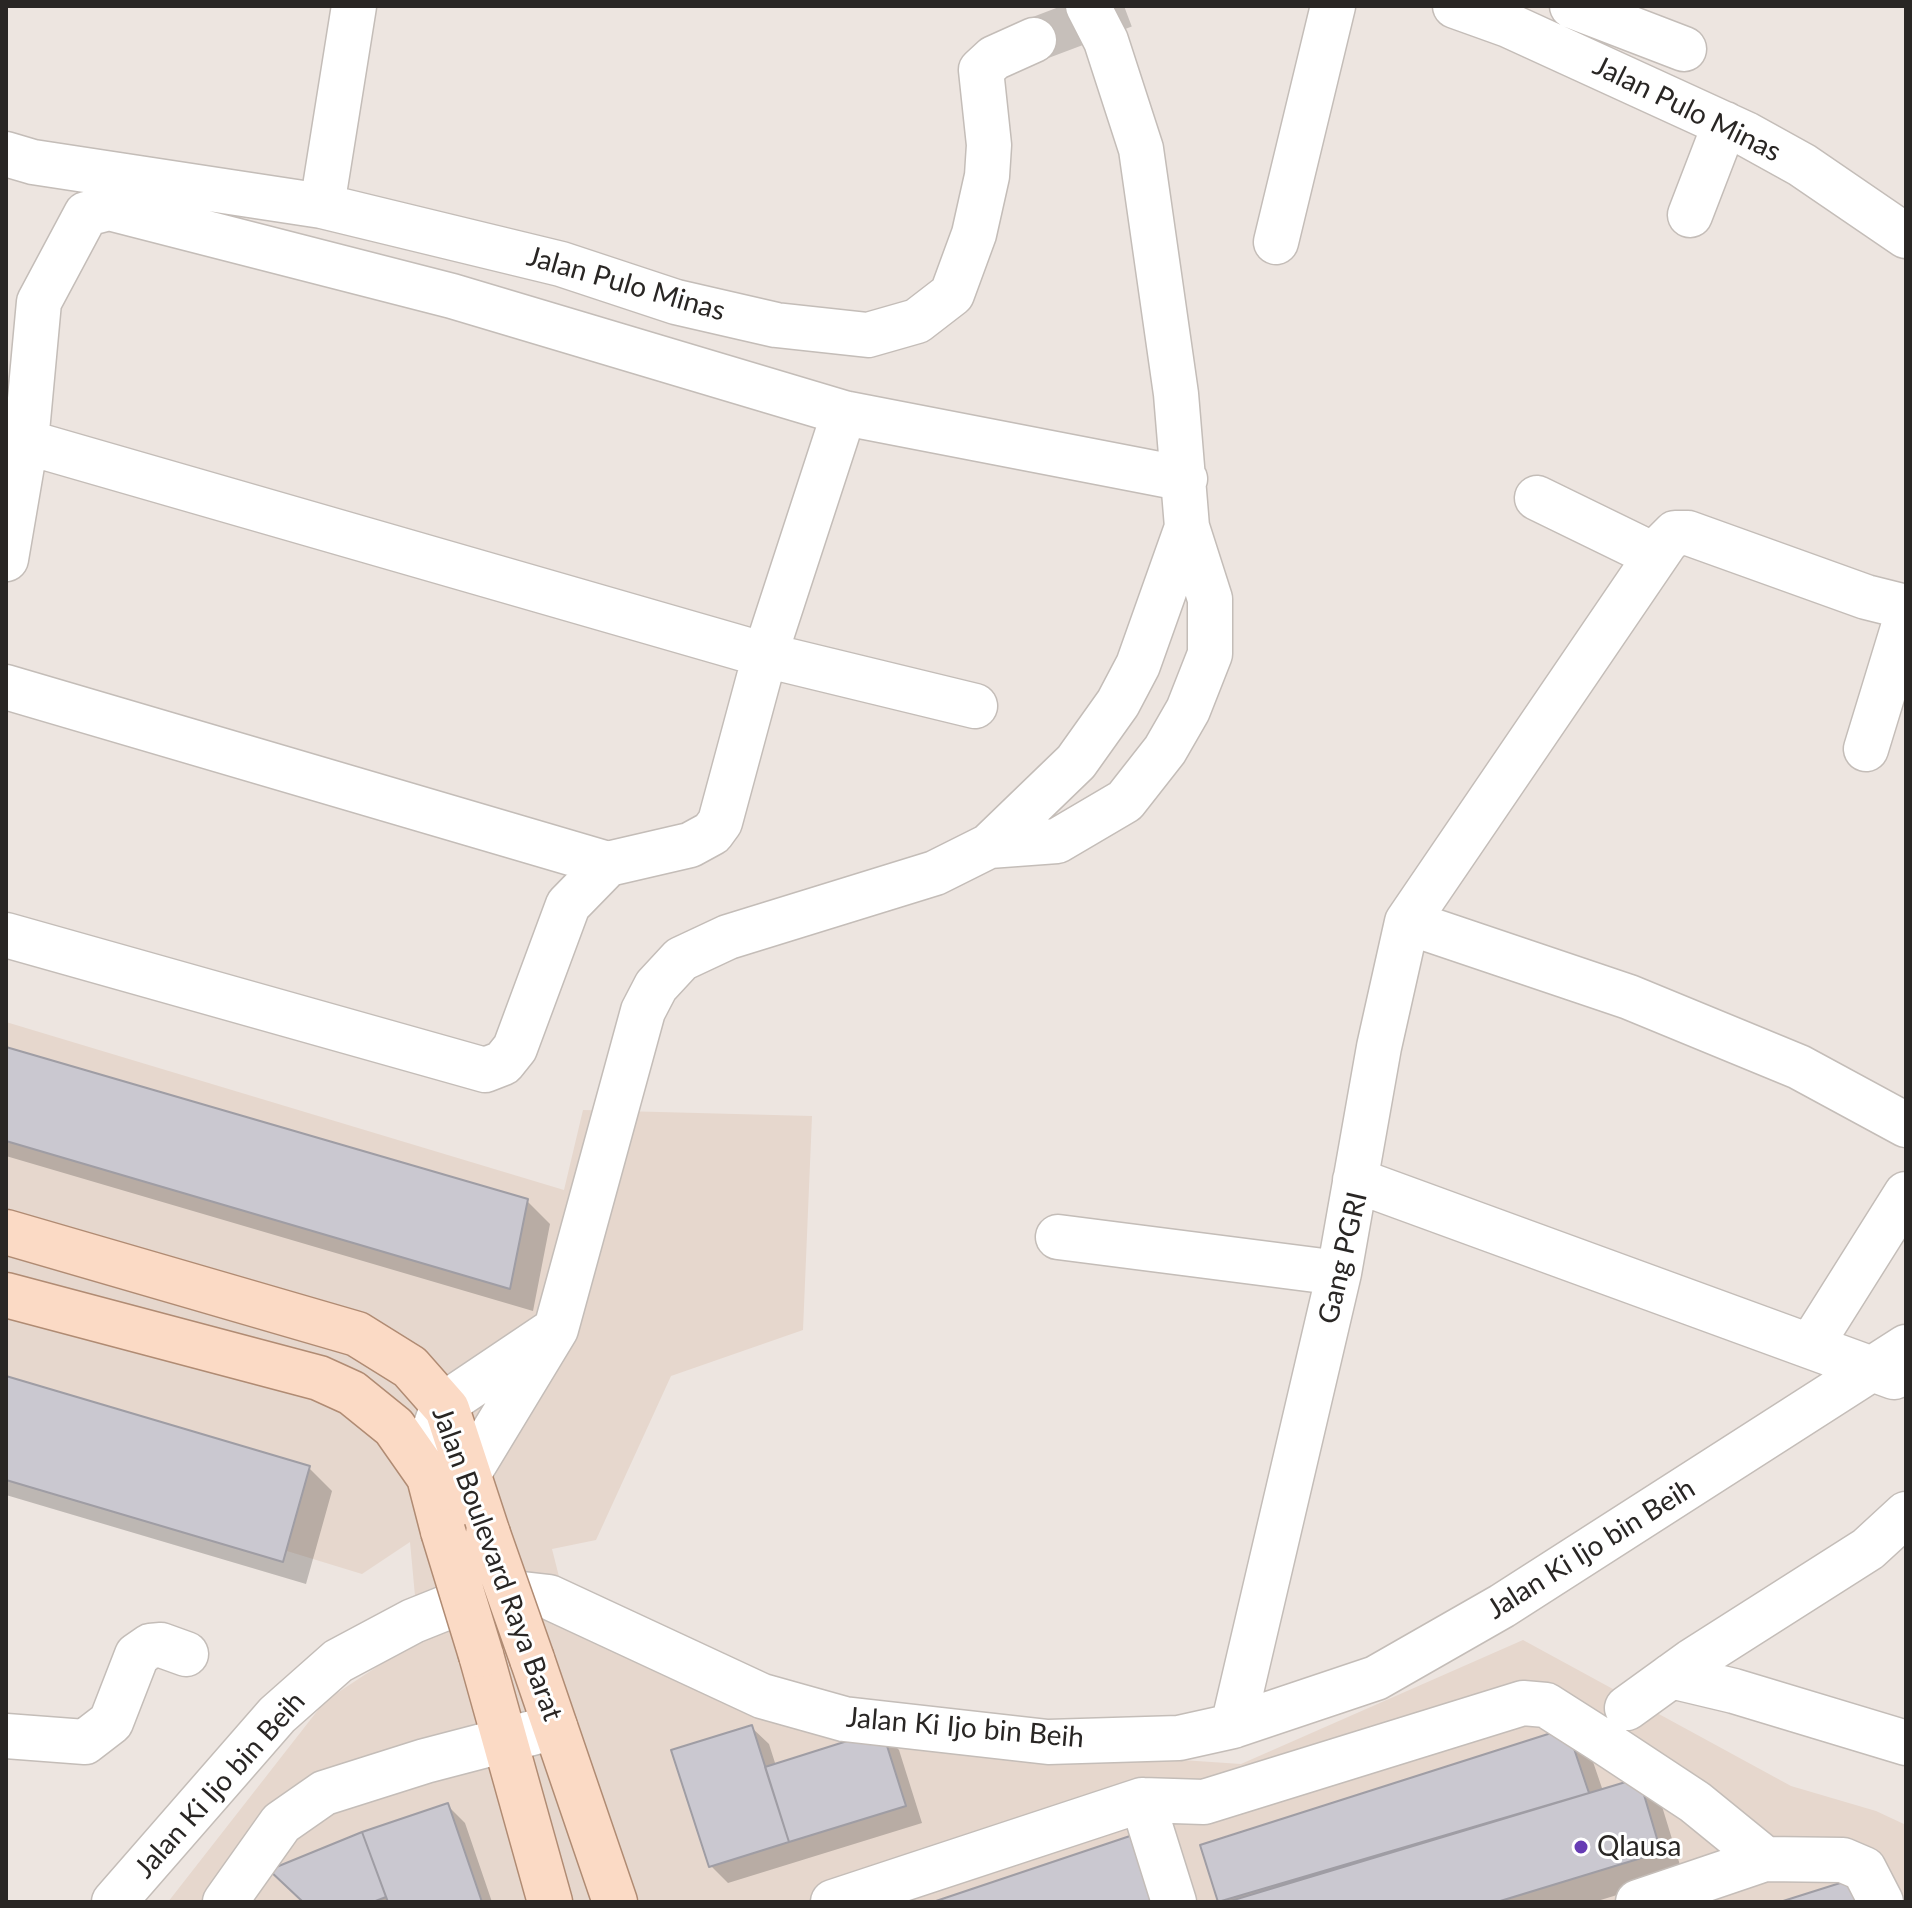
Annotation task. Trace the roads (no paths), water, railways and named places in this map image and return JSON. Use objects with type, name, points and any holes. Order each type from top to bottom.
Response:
[{"type":"main road","name":"Jalan Boulevard Raya Barat","points":[[6,1232],[357,1334],[410,1367],[436,1393],[443,1405]]},
{"type":"main road","name":"Jalan Boulevard Raya Barat","points":[[6,1295],[319,1378],[352,1393],[450,1474],[488,1534],[615,1902]]},
{"type":"main road","name":"Jalan Boulevard Raya Barat","points":[[450,1474],[443,1531],[506,1740],[550,1902]]},
{"type":"main road","points":[[529,1831],[584,1810]]},
{"type":"street","points":[[322,206],[354,6]]},
{"type":"street","points":[[989,846],[1057,841],[1125,801],[1165,750],[1188,710],[1210,654],[1210,599],[1187,527],[1185,479],[1154,222],[1141,149],[1106,41],[1088,6]]},
{"type":"street","points":[[1276,242],[1333,6]]},
{"type":"street","name":"Jalan Pulo Minas","points":[[1455,6],[1508,25],[1725,124],[1802,165],[1906,236]]},
{"type":"street","points":[[1572,6],[1684,49]]},
{"type":"street","name":"Jalan Pulo Minas","points":[[6,154],[33,162],[322,206],[502,248],[676,302],[776,325],[868,335],[917,321],[952,294],[974,234],[987,176],[989,145],[981,70],[994,58],[1034,40]]},
{"type":"street","points":[[1690,215],[1725,124]]},
{"type":"street","points":[[6,559],[26,442],[22,300],[86,214],[109,208],[452,296],[844,413],[1185,479]]},
{"type":"street","points":[[6,687],[608,864],[690,845],[712,833],[720,822],[765,655],[844,413]]},
{"type":"street","points":[[26,442],[765,655],[975,706]]},
{"type":"street","points":[[1537,498],[1656,556]]},
{"type":"street","points":[[556,1329],[443,1405],[427,1451],[450,1474],[556,1329],[643,1011],[656,986],[681,959],[728,937],[935,873],[989,846],[1076,762],[1118,703],[1138,665],[1187,527]]},
{"type":"street","points":[[1355,1180],[1407,922],[1656,556],[1675,533],[1688,533],[1866,597],[1906,607]]},
{"type":"street","points":[[1866,749],[1906,618]]},
{"type":"street","points":[[6,935],[485,1070],[503,1063],[515,1048],[568,905],[608,864]]},
{"type":"street","points":[[1407,922],[1629,997],[1799,1067],[1906,1125]]},
{"type":"street","name":"Gang PGRI","points":[[1233,1726],[1339,1273],[1355,1180],[1811,1345],[1895,1366]]},
{"type":"street","points":[[1811,1345],[1906,1194]]},
{"type":"street","points":[[1058,1237],[1339,1273]]},
{"type":"street","name":"Jalan Ki Ijo bin Beih","points":[[114,1902],[277,1715],[338,1661],[413,1621],[496,1591],[549,1597],[762,1696],[844,1719],[1048,1742],[1179,1738],[1233,1726],[1376,1678],[1502,1606],[1895,1366]]},
{"type":"street","points":[[1627,1708],[1671,1676],[1887,1554],[1906,1514]]},
{"type":"street","points":[[6,1736],[85,1742],[111,1722],[137,1655],[150,1646],[161,1645],[186,1654]]},
{"type":"street","points":[[1671,1676],[1734,1691],[1906,1743]]},
{"type":"street","points":[[833,1902],[1142,1800],[1204,1802],[1523,1703],[1546,1705],[1695,1802],[1765,1859]]},
{"type":"street","points":[[225,1902],[281,1823],[324,1793],[555,1727]]},
{"type":"street","points":[[1142,1800],[1174,1902]]},
{"type":"street","points":[[1638,1902],[1765,1859],[1843,1860],[1864,1869],[1881,1902]]},
{"type":"tunnel","points":[[1034,40],[1124,6]]},
{"type":"place","name":"Qlausa","points":[[1581,1847]]}]
